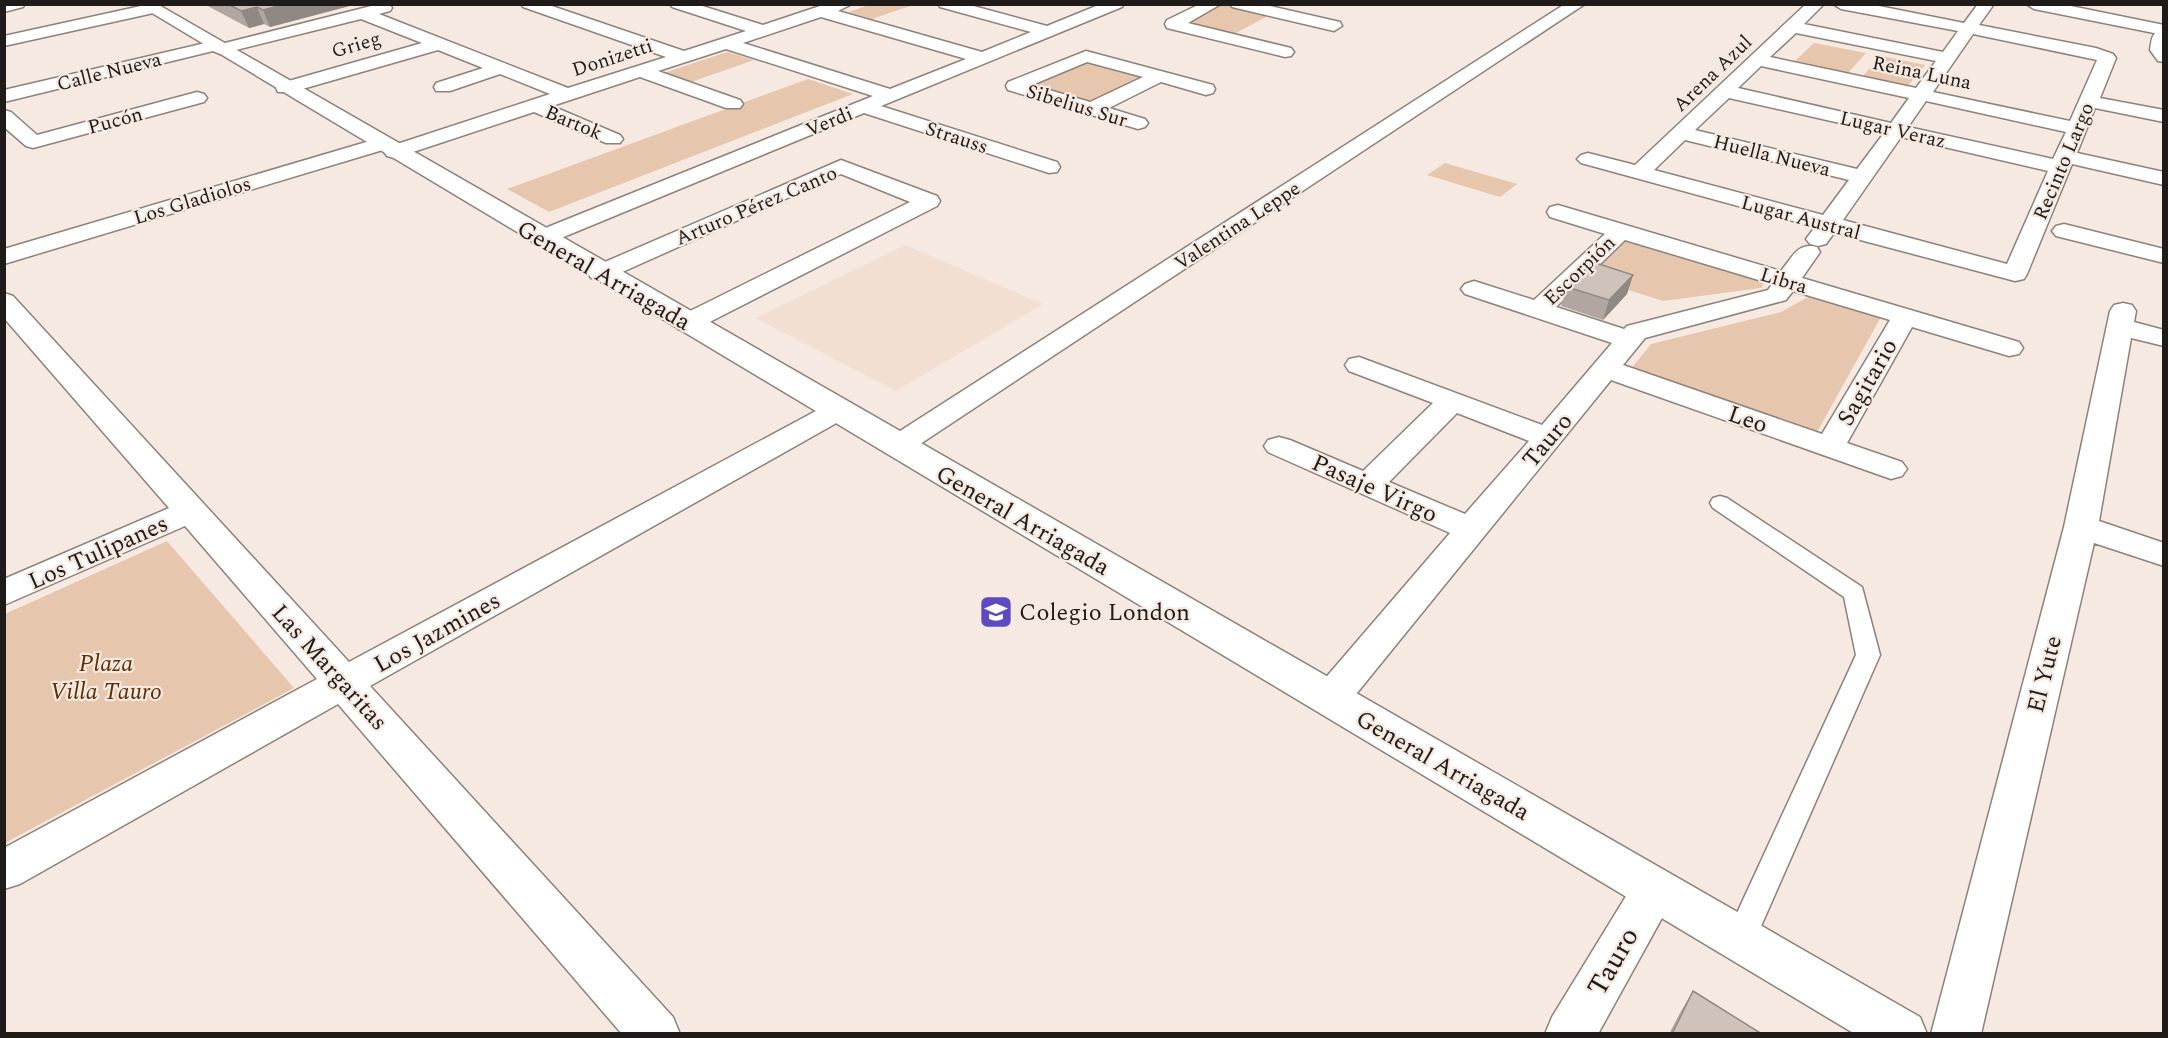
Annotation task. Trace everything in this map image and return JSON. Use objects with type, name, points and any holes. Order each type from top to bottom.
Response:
[{"type":"street","points":[[4,7],[17,4]]},
{"type":"street","name":"Calle Nueva","points":[[4,96],[217,47],[363,9],[396,4]]},
{"type":"street","points":[[529,4],[684,57]]},
{"type":"street","points":[[553,13],[582,4]]},
{"type":"street","points":[[678,4],[764,31]]},
{"type":"street","name":"Donizetti","points":[[387,148],[535,106],[844,4]]},
{"type":"street","points":[[946,4],[1049,32]]},
{"type":"street","name":"Verdi","points":[[541,238],[1116,4]]},
{"type":"street","points":[[1172,4],[1205,8]]},
{"type":"street","points":[[1238,4],[1334,26]]},
{"type":"street","name":"Valentina Leppe","points":[[897,446],[1577,4]]},
{"type":"street","name":"Arena Azul","points":[[1639,173],[1816,4]]},
{"type":"street","points":[[1841,4],[1969,29]]},
{"type":"street","name":"Tauro","points":[[1330,699],[1636,332],[1777,295],[1986,4]]},
{"type":"street","points":[[2034,4],[2163,30]]},
{"type":"street","points":[[2053,4],[2163,30]]},
{"type":"street","points":[[4,41],[148,7]]},
{"type":"street","name":"General Arriagada","points":[[148,7],[1902,1034]]},
{"type":"street","points":[[1205,8],[1173,24],[1284,52]]},
{"type":"street","points":[[363,9],[440,44],[568,95]]},
{"type":"street","points":[[822,12],[1048,72],[1086,56],[1206,89]]},
{"type":"street","points":[[1233,39],[1284,15]]},
{"type":"street","points":[[1792,27],[1948,58]]},
{"type":"street","name":"Recinto Largo","points":[[1969,29],[2096,53],[2106,59],[2014,274]]},
{"type":"street","points":[[2163,30],[2159,51],[2163,57]]},
{"type":"street","points":[[726,43],[891,96]]},
{"type":"street","name":"Grieg","points":[[285,88],[440,44]]},
{"type":"street","name":"Reina Luna","points":[[1758,60],[2077,128]]},
{"type":"street","points":[[442,87],[501,68]]},
{"type":"street","points":[[641,71],[733,104]]},
{"type":"street","name":"Sibelius Sur","points":[[1048,72],[1015,86],[1138,123]]},
{"type":"street","points":[[1091,109],[1160,76]]},
{"type":"street","name":"Lugar Veraz","points":[[1725,91],[1896,130],[2163,179]]},
{"type":"street","name":"Pucón","points":[[8,123],[33,142],[197,98]]},
{"type":"street","points":[[2088,101],[2163,117]]},
{"type":"street","name":"Bartok","points":[[535,106],[613,139]]},
{"type":"street","name":"Strauss","points":[[864,107],[1049,167]]},
{"type":"street","name":"Huella Nueva","points":[[1682,133],[1863,177]]},
{"type":"street","name":"Los Gladiolos","points":[[4,256],[387,148]]},
{"type":"street","name":"Lugar Austral","points":[[1588,159],[1639,173],[1818,239],[2014,274]]},
{"type":"street","name":"Arturo Pérez Canto","points":[[600,273],[841,166],[929,201],[687,323]]},
{"type":"street","name":"Libra","points":[[1558,212],[2009,348]]},
{"type":"street","name":"Escorpión","points":[[1538,310],[1621,231]]},
{"type":"street","points":[[2064,231],[2163,256]]},
{"type":"street","points":[[1474,289],[1630,340]]},
{"type":"street","name":"Las Margaritas","points":[[4,301],[655,1034]]},
{"type":"street","name":"Sagitario","points":[[1829,447],[1905,317]]},
{"type":"street","name":"El Yute","points":[[1956,1034],[2080,526],[2122,319],[2163,338]]},
{"type":"street","points":[[1359,365],[1549,438]]},
{"type":"street","name":"Leo","points":[[1606,369],[1891,469]]},
{"type":"street","points":[[1367,485],[1452,400]]},
{"type":"street","name":"Los Jazmines","points":[[4,870],[837,411]]},
{"type":"street","name":"Pasaje Virgo","points":[[1279,446],[1472,530]]},
{"type":"street","name":"Los Tulipanes","points":[[4,593],[191,511]]},
{"type":"street","points":[[2080,526],[2163,555]]},
{"type":"street","name":"Tauro","points":[[1570,1034],[1655,889]]},
{"type":"lane","points":[[1720,503],[1854,593],[1868,656],[1740,939]]},
{"type":"shaded area","points":[[905,245],[1043,304],[896,391],[756,318]]},
{"type":"green space","points":[[872,4],[913,5],[872,19],[849,12]]},
{"type":"green space","points":[[1227,5],[1268,16],[1234,34],[1181,25],[1218,6]]},
{"type":"green space","points":[[1814,43],[1866,53],[1847,74],[1793,63]]},
{"type":"green space","points":[[727,52],[754,60],[691,82],[664,73]]},
{"type":"green space","points":[[1881,56],[1925,65],[1907,87],[1862,77]]},
{"type":"green space","points":[[1090,60],[1148,77],[1087,104],[1027,85]]},
{"type":"green space","points":[[808,79],[853,94],[549,212],[507,189]]},
{"type":"green space","points":[[1445,163],[1517,184],[1500,197],[1427,175]]},
{"type":"green space","points":[[1627,238],[1767,279],[1761,288],[1663,301],[1587,277]]},
{"type":"green space","points":[[1810,296],[1881,317],[1816,434],[1630,370],[1651,344],[1781,312]]},
{"type":"green space","name":"Plaza Villa Tauro","points":[[167,541],[294,688],[5,843],[5,614]]},
{"type":"building","points":[[228,4],[286,4],[263,10],[257,7],[241,11]]},
{"type":"building","points":[[1593,262],[1633,275],[1609,300],[1567,287]]},
{"type":"building","points":[[1693,991],[1762,1034],[1672,1034]]},
{"type":"place","name":"Colegio London","points":[[996,612]]}]
